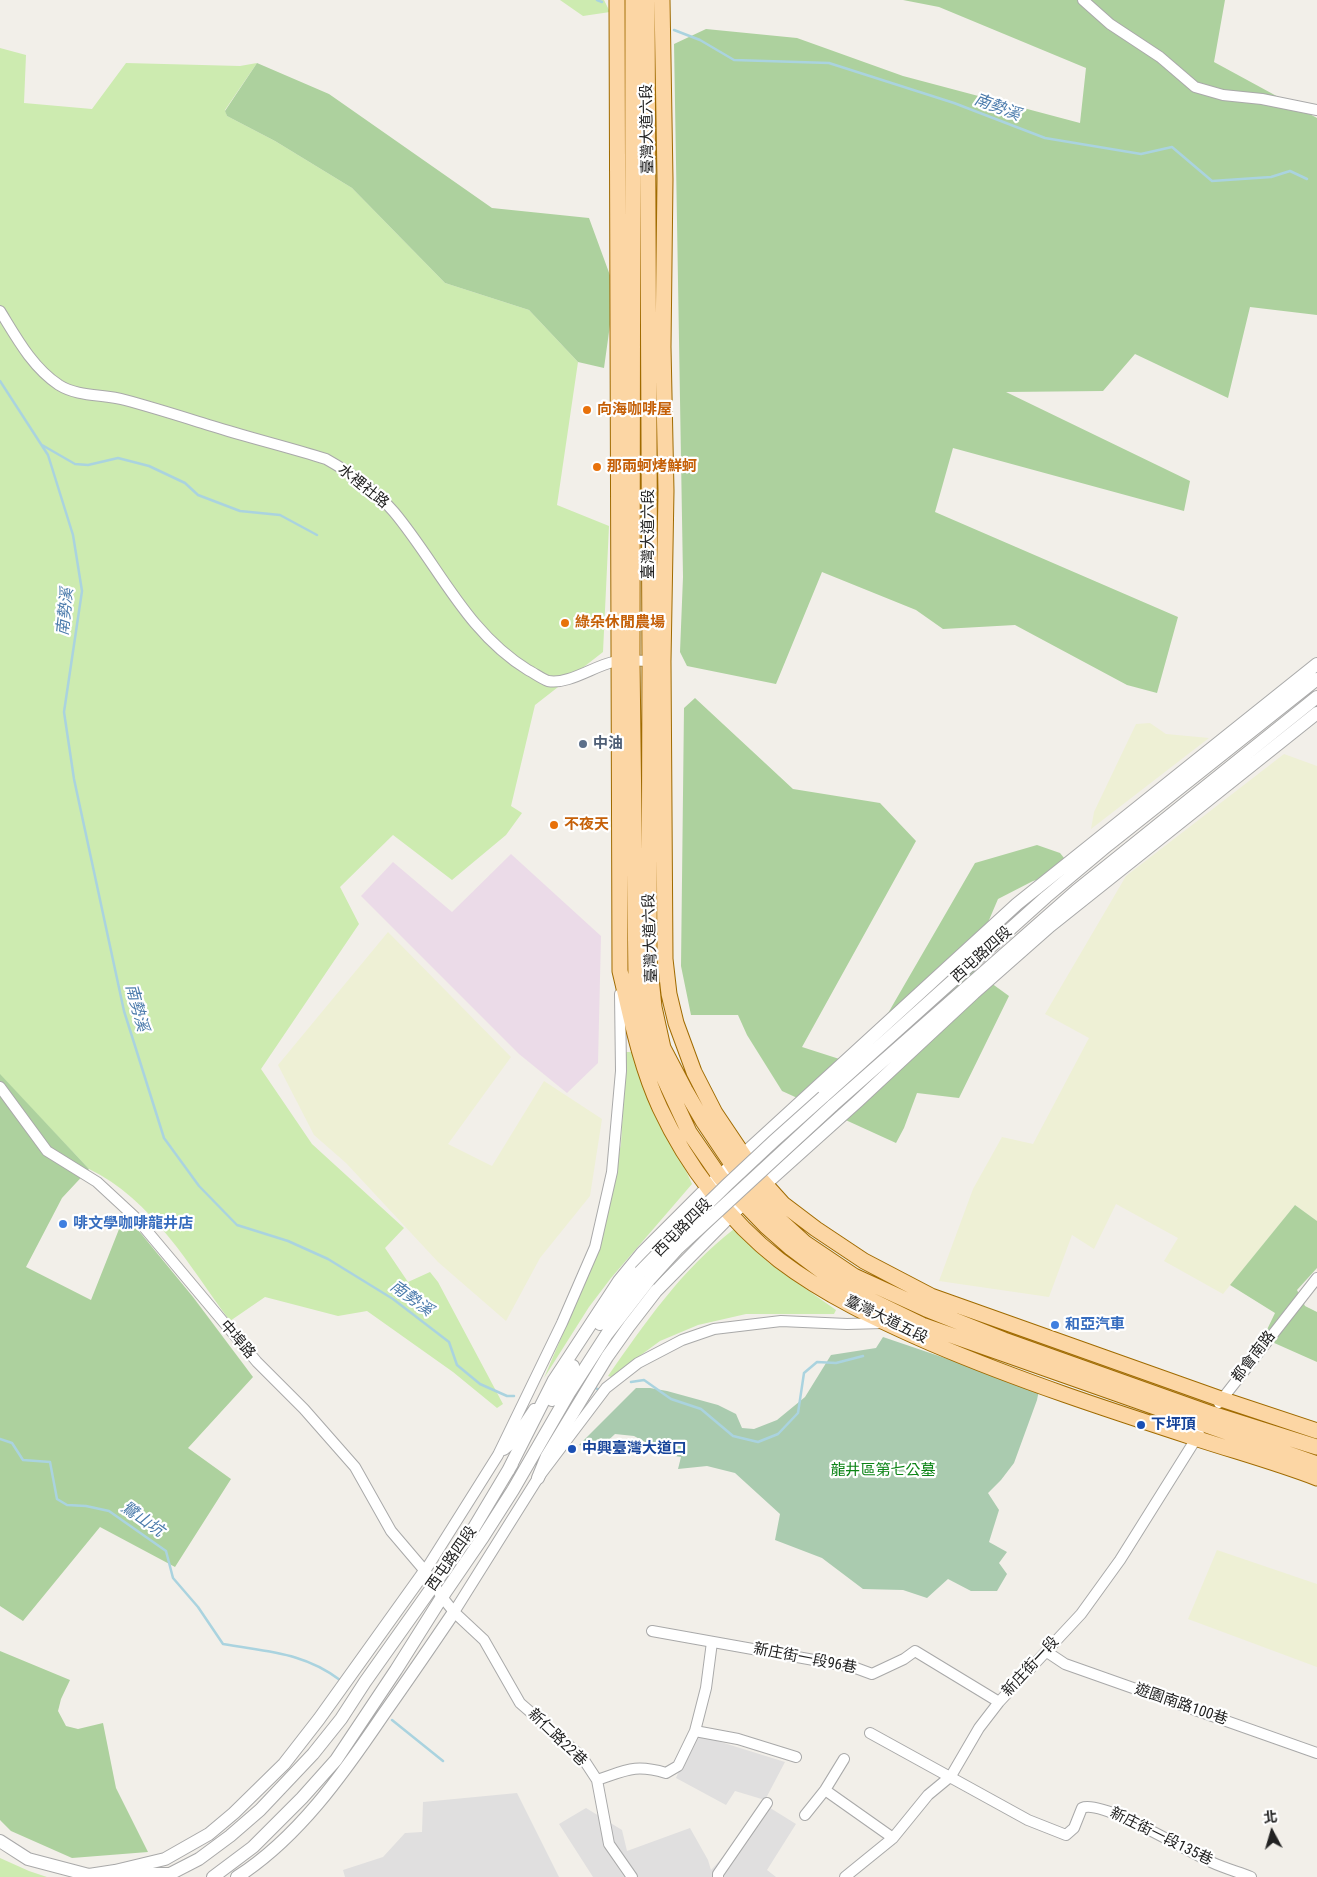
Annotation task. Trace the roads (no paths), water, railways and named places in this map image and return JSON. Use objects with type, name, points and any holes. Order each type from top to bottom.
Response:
[{"type":"main road","name":"臺灣大道六段","points":[[617,0],[625,661],[636,978]]},
{"type":"main road","name":"臺灣大道六段","points":[[620,971],[633,0]]},
{"type":"main road","name":"臺灣大道六段","points":[[647,0],[657,661],[664,959],[669,994]]},
{"type":"main road","name":"臺灣大道六段","points":[[654,1007],[648,959],[657,661],[666,491],[663,347],[665,169],[662,0]]},
{"type":"main road","name":"臺灣大道五段","points":[[620,971],[633,1029],[660,1108],[677,1140],[714,1182],[784,1204],[824,1235],[864,1260],[930,1296],[1317,1432]]},
{"type":"main road","name":"臺灣大道五段","points":[[636,978],[650,1040],[663,1076],[731,1215],[761,1244],[806,1279],[884,1322],[995,1370],[1196,1439],[1317,1478]]},
{"type":"main road","name":"臺灣大道五段","points":[[669,994],[676,1023],[694,1072],[738,1160],[746,1185],[773,1214],[806,1244],[854,1276],[901,1299],[1317,1464]]},
{"type":"main road","name":"臺灣大道五段","points":[[654,1007],[663,1048],[703,1121],[738,1160]]},
{"type":"main road","name":"臺灣大道五段","points":[[755,1194],[791,1248],[852,1291],[922,1325],[1134,1398],[1208,1420],[1317,1447]]},
{"type":"street","points":[[1083,0],[1110,24],[1160,57],[1195,87],[1223,94],[1262,99],[1317,110]]},
{"type":"street","name":"水裡社路","points":[[0,311],[23,349],[48,377],[61,386],[76,392],[121,399],[168,411],[212,426],[326,459],[365,484],[392,510],[421,546],[464,612],[504,652],[548,681],[574,677],[591,670],[625,661],[657,661]]},
{"type":"street","name":"西屯路四段","points":[[508,1471],[554,1380],[620,1281],[642,1254],[714,1182],[1017,904],[1317,664]]},
{"type":"street","name":"西屯路四段","points":[[168,1875],[199,1860],[260,1810],[313,1754],[341,1719],[364,1682],[472,1531],[596,1329],[644,1276],[678,1248],[827,1101],[1046,897],[1317,679]]},
{"type":"street","name":"西屯路四段","points":[[827,1101],[1076,891],[1317,697]]},
{"type":"street","name":"西屯路四段","points":[[538,1478],[562,1431],[607,1356],[629,1326],[656,1292],[731,1215],[1050,926],[1317,712]]},
{"type":"street","points":[[974,945],[1046,897]]},
{"type":"street","points":[[993,962],[1050,926]]},
{"type":"street","name":"西屯路四段","points":[[0,1841],[28,1859],[89,1875],[165,1859],[209,1834],[234,1813],[284,1764],[425,1571],[498,1455],[558,1332],[595,1247],[612,1172],[621,1071],[620,971]]},
{"type":"street","name":"中埠路","points":[[0,1088],[47,1151],[97,1182],[137,1219],[251,1356],[330,1438],[355,1467],[391,1531],[425,1571],[454,1612]]},
{"type":"street","name":"西屯路四段","points":[[213,1877],[253,1847],[302,1798],[336,1760],[513,1490],[569,1393],[644,1276]]},
{"type":"street","name":"都會南路","points":[[1196,1439],[1221,1399],[1317,1278]]},
{"type":"street","name":"西屯路四段","points":[[237,1877],[254,1866],[280,1842],[314,1807],[341,1775],[454,1612],[538,1478],[606,1388],[638,1363],[682,1340],[714,1329],[781,1321],[848,1324],[884,1322]]},
{"type":"street","points":[[884,1322],[922,1325]]},
{"type":"street","points":[[498,1455],[510,1445],[554,1380]]},
{"type":"street","name":"新庄街一段","points":[[845,1877],[893,1838],[928,1795],[950,1776],[979,1728],[999,1702],[1081,1614],[1120,1560],[1196,1439]]},
{"type":"street","name":"新仁路22巷","points":[[454,1612],[484,1640],[520,1703],[582,1757],[597,1780],[609,1844],[632,1877]]},
{"type":"street","name":"新庄街一段96巷","points":[[652,1631],[852,1667],[872,1674],[904,1659],[915,1651],[999,1702]]},
{"type":"street","points":[[597,1780],[630,1768],[652,1769],[666,1774],[678,1766],[694,1732],[706,1688],[712,1642]]},
{"type":"street","name":"遊園南路100巷","points":[[1047,1652],[1065,1664],[1317,1753]]},
{"type":"street","points":[[694,1732],[738,1739],[796,1757]]},
{"type":"street","points":[[870,1733],[950,1776]]},
{"type":"street","points":[[805,1814],[825,1790],[844,1759]]},
{"type":"street","name":"新庄街一段135巷","points":[[950,1776],[1028,1820],[1066,1835],[1074,1828],[1082,1808],[1086,1806],[1096,1807],[1136,1823],[1210,1862],[1251,1877]]},
{"type":"street","points":[[825,1790],[893,1838]]},
{"type":"street","points":[[718,1877],[718,1874],[767,1803]]},
{"type":"street","points":[[89,1875],[168,1875]]},
{"type":"waterway","name":"南勢溪","points":[[597,0],[602,2]]},
{"type":"waterway","name":"南勢溪","points":[[674,30],[700,40],[734,60],[829,63],[954,103],[1045,138],[1141,154],[1172,147],[1212,181],[1271,177],[1290,171],[1307,179]]},
{"type":"waterway","name":"南勢溪","points":[[0,381],[48,455],[73,535],[82,591],[64,712],[74,779],[124,1011],[164,1138],[199,1186],[237,1225],[288,1241],[328,1259],[393,1299],[449,1342],[457,1365],[480,1384],[507,1396],[514,1396]]},
{"type":"waterway","name":"南勢溪","points":[[42,445],[75,464],[88,465],[118,458],[149,466],[185,483],[198,495],[240,511],[280,515],[317,535]]},
{"type":"waterway","name":"南勢溪","points":[[631,1382],[644,1380],[671,1399],[701,1409],[733,1436],[758,1442],[778,1434],[798,1413],[804,1373],[817,1362],[836,1363],[863,1356]]},
{"type":"waterway","name":"鷺山坑","points":[[0,1439],[12,1443],[23,1460],[50,1462],[57,1499],[67,1505],[86,1506],[109,1511],[166,1551],[173,1578],[198,1607],[223,1644],[298,1658],[340,1680]]},
{"type":"waterway","name":"鷺山坑","points":[[392,1720],[443,1761]]},
{"type":"place","name":"向海咖啡屋","points":[[587,410]]},
{"type":"place","name":"那兩蚵烤鮮蚵","points":[[597,467]]},
{"type":"place","name":"綠朵休閒農場","points":[[565,623]]},
{"type":"place","name":"中油","points":[[583,744]]},
{"type":"place","name":"不夜天","points":[[554,825]]},
{"type":"place","name":"啡文學咖啡龍井店","points":[[63,1224]]},
{"type":"place","name":"和亞汽車","points":[[1055,1325]]},
{"type":"place","name":"下坪頂","points":[[1141,1425]]},
{"type":"place","name":"中興臺灣大道口","points":[[572,1449]]},
{"type":"park label","name":"龍井區第七公墓","points":[[883,1471]]}]
